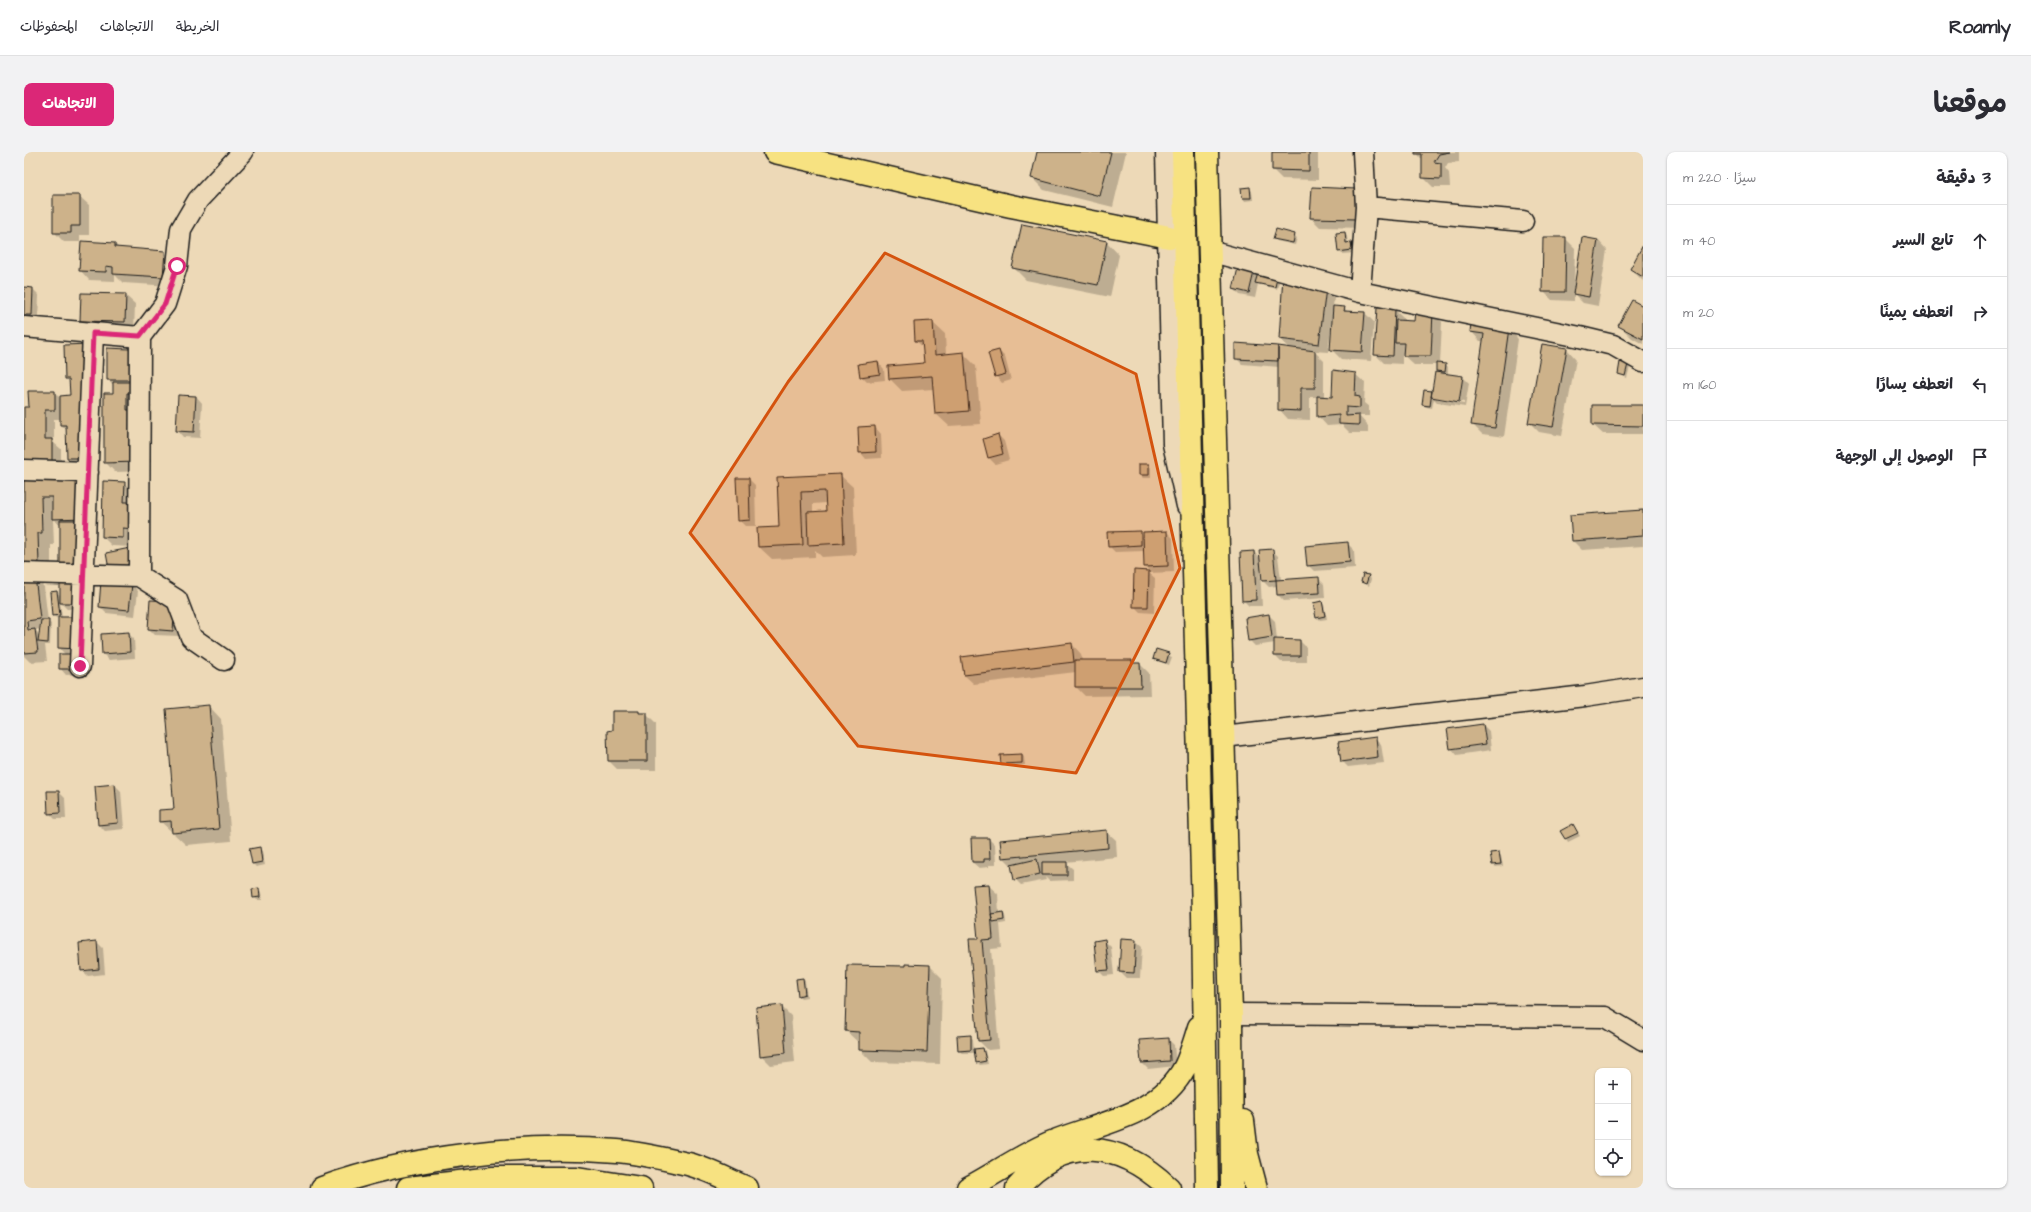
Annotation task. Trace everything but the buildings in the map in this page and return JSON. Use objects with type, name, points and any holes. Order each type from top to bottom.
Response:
[{"type":"main road","points":[[775,152],[1011,206],[1169,237]]},
{"type":"main road","points":[[1183,152],[1205,1006],[1207,1188]]},
{"type":"main road","points":[[1207,152],[1231,1023],[1232,1188]]},
{"type":"main road","points":[[968,1188],[1045,1145],[1115,1120],[1155,1101],[1173,1084],[1184,1067],[1192,1051],[1205,1006]]},
{"type":"main road","points":[[1231,1023],[1247,1154],[1256,1188]]},
{"type":"main road","points":[[322,1188],[390,1167],[459,1156],[566,1148],[618,1151],[690,1165],[747,1188]]},
{"type":"main road","points":[[1017,1188],[1031,1172],[1052,1158],[1078,1150],[1103,1150],[1128,1158],[1155,1175],[1168,1188]]},
{"type":"main road","points":[[408,1188],[493,1178],[577,1178],[641,1188]]},
{"type":"street","points":[[138,576],[140,336],[165,304],[177,266],[181,229],[198,200],[243,152]]},
{"type":"street","points":[[1166,152],[1173,444],[1193,536]]},
{"type":"street","points":[[1360,292],[1366,207],[1363,152]]},
{"type":"street","points":[[1366,207],[1523,221]]},
{"type":"street","points":[[1209,251],[1360,292],[1613,345],[1643,362]]},
{"type":"street","points":[[24,327],[140,336]]},
{"type":"street","points":[[80,666],[93,333]]},
{"type":"street","points":[[24,470],[88,472]]},
{"type":"street","points":[[24,573],[83,576],[138,576],[177,600],[191,637],[224,660]]},
{"type":"street","points":[[1223,737],[1585,696],[1643,687]]},
{"type":"street","points":[[1231,1023],[1605,1017],[1643,1040]]},
{"type":"highlighted area","points":[[885,253],[1136,374],[1180,568],[1076,773],[858,746],[690,533],[788,382]]},
{"type":"route","points":[[80,666],[93,333],[140,336],[165,304],[177,266]]}]
